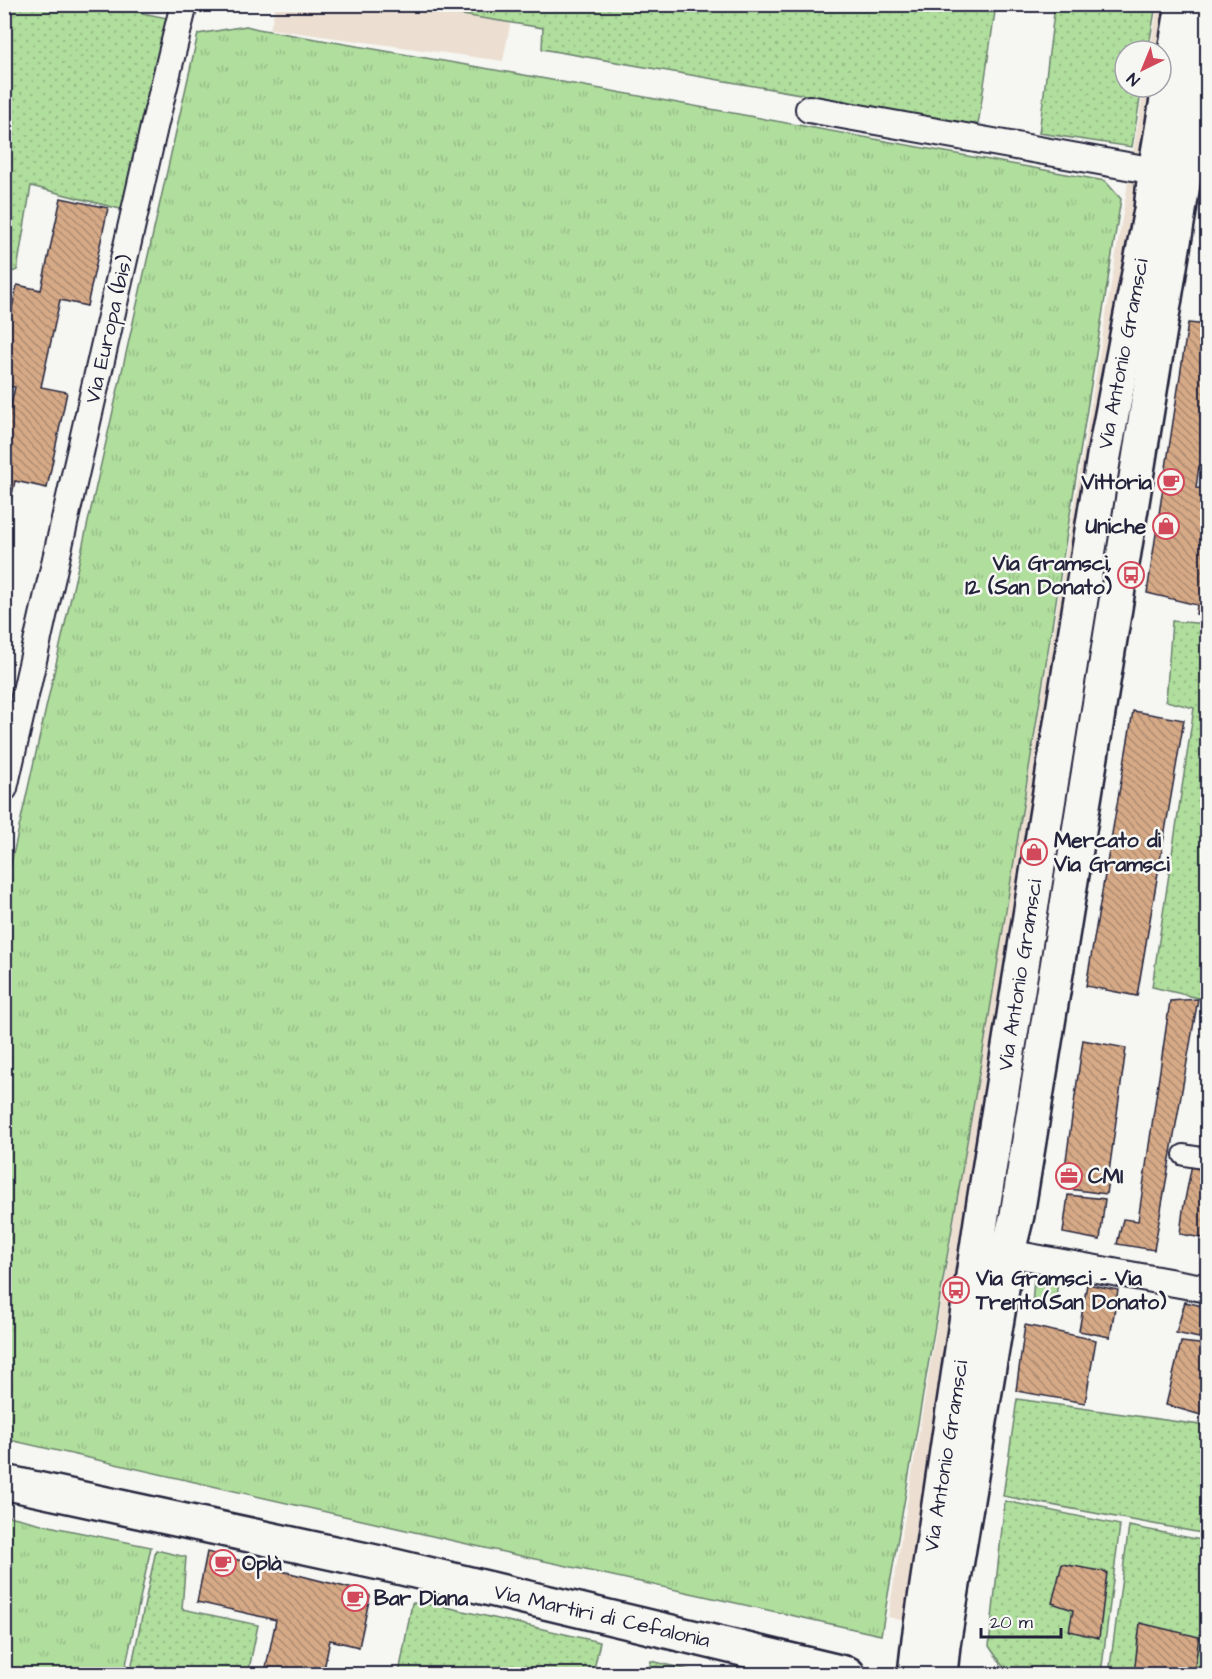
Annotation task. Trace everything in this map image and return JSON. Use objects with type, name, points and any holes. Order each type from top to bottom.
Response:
[{"type":"street","name":"Via Europa (bis)","points":[[4,788],[184,4]]},
{"type":"street","name":"Via Antonio Gramsci","points":[[915,1674],[919,1639],[993,1248],[1017,1215],[1108,650],[1170,174],[1183,4]]},
{"type":"street","name":"Via Antonio Gramsci","points":[[940,1674],[993,1248],[1074,643],[1104,456],[1151,210],[1170,174],[1208,13]]},
{"type":"street","points":[[809,109],[1170,174]]},
{"type":"street","points":[[1074,643],[1108,650]]},
{"type":"street","points":[[1184,1155],[1208,1159]]},
{"type":"street","points":[[993,1248],[1024,1256],[1208,1289]]},
{"type":"street","name":"Via Martiri di Cefalonia","points":[[4,1482],[394,1566],[848,1674]]},
{"type":"shaded area","points":[[276,5],[514,5],[503,61],[270,29]]},
{"type":"shaded area","name":"Mercato di Via Gramsci","points":[[1158,5],[1191,5],[926,1626],[888,1617],[1142,99],[1173,99],[1173,39],[1152,39]]},
{"type":"green space","points":[[4,5],[104,5],[167,18],[124,210],[31,186],[17,270],[5,275]]},
{"type":"green space","points":[[400,5],[996,5],[978,125],[542,49],[543,28]]},
{"type":"green space","points":[[1055,5],[1156,5],[1150,39],[1113,39],[1113,99],[1140,99],[1132,147],[1039,133]]},
{"type":"green space","points":[[246,26],[1105,181],[1121,199],[988,1022],[881,1635],[5,1439],[5,890],[198,34]]},
{"type":"green space","points":[[1172,621],[1207,624],[1207,1000],[1152,987],[1194,708],[1166,701]]},
{"type":"green space","points":[[1034,1277],[1058,1281],[1054,1312],[1032,1306]]},
{"type":"green space","points":[[1017,1399],[1207,1426],[1207,1534],[1003,1496]]},
{"type":"green space","points":[[1005,1501],[1120,1525],[1101,1674],[1008,1674],[989,1646]]},
{"type":"green space","points":[[5,1515],[151,1547],[124,1674],[5,1674]]},
{"type":"green space","points":[[1129,1526],[1207,1541],[1207,1674],[1109,1674]]},
{"type":"green space","points":[[156,1550],[186,1557],[182,1609],[258,1625],[248,1674],[130,1674]]},
{"type":"green space","points":[[412,1603],[437,1605],[600,1642],[593,1674],[550,1672],[549,1674],[399,1674]]},
{"type":"green space","points":[[651,1661],[706,1674],[648,1674]]},
{"type":"building","points":[[61,198],[108,208],[87,306],[60,300],[41,387],[67,392],[47,488],[15,481],[4,530],[4,436],[15,387],[4,385],[4,322],[9,322],[17,285],[41,290]]},
{"type":"building","points":[[1188,323],[1208,325],[1208,467],[1199,466],[1196,488],[1208,489],[1208,615],[1196,614],[1197,605],[1147,593]]},
{"type":"building","points":[[1133,711],[1184,720],[1137,996],[1086,986]]},
{"type":"building","points":[[1198,999],[1154,1250],[1117,1244],[1123,1219],[1138,1221],[1170,1001]]},
{"type":"building","points":[[1083,1040],[1126,1048],[1106,1194],[1062,1188]]},
{"type":"building","points":[[1192,1164],[1208,1166],[1208,1239],[1180,1234]]},
{"type":"building","points":[[1068,1195],[1105,1199],[1100,1240],[1063,1233]]},
{"type":"building","points":[[1087,1284],[1118,1290],[1110,1337],[1079,1331]]},
{"type":"building","points":[[1185,1302],[1203,1306],[1199,1338],[1176,1333]]},
{"type":"building","points":[[1203,1306],[1208,1307],[1208,1329],[1202,1328]]},
{"type":"building","points":[[1025,1325],[1096,1340],[1085,1403],[1016,1391]]},
{"type":"building","points":[[1181,1342],[1208,1345],[1208,1417],[1166,1405]]},
{"type":"building","points":[[207,1552],[365,1592],[370,1596],[359,1647],[330,1640],[323,1674],[265,1672],[276,1620],[197,1602]]},
{"type":"building","points":[[1062,1564],[1107,1572],[1099,1638],[1069,1631],[1073,1610],[1052,1603]]},
{"type":"building","points":[[1140,1623],[1199,1637],[1194,1674],[1134,1674]]},
{"type":"place","name":"Vittoria","points":[[1171,482]]},
{"type":"place","name":"Uniche","points":[[1166,526]]},
{"type":"place","name":"Via Gramsci, 12 (San Donato)","points":[[1131,575]]},
{"type":"place","name":"Mercato di Via Gramsci","points":[[1034,852]]},
{"type":"place","name":"CMI","points":[[1069,1176]]},
{"type":"place","name":"Via Gramsci - Via Trento(San Donato)","points":[[956,1290]]},
{"type":"place","name":"Oplà","points":[[223,1563]]},
{"type":"place","name":"Bar Diana","points":[[355,1598]]}]
